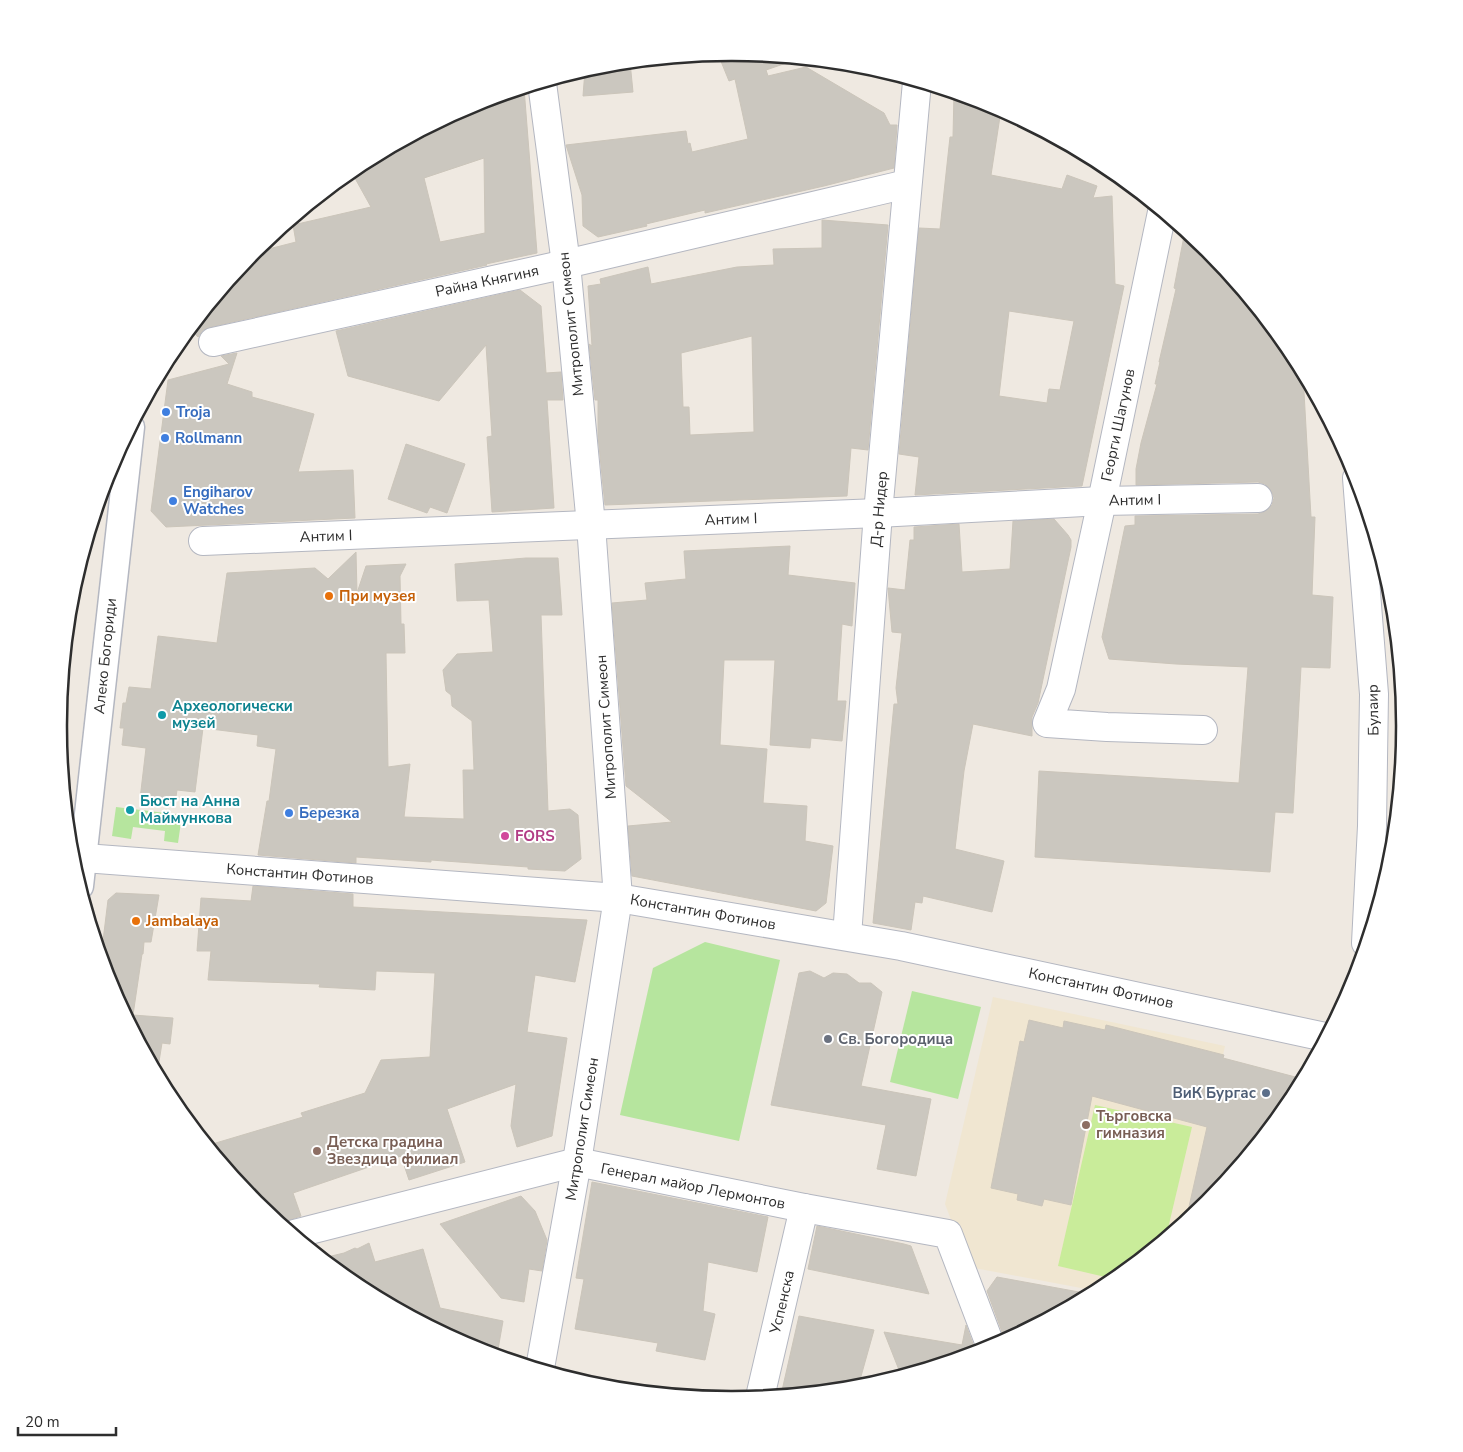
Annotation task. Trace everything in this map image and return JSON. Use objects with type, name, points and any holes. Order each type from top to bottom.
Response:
[{"type":"street","name":"Д-р Нидер","points":[[846,936],[878,513],[916,88]]},
{"type":"street","name":"Митрополит Симеон","points":[[541,1362],[577,1162],[618,898],[590,525],[566,264],[543,89]]},
{"type":"street","name":"Райна Княгиня","points":[[213,342],[566,264],[907,184]]},
{"type":"street","name":"Георги Шагунов","points":[[1161,219],[1061,689],[1047,723],[1202,730]]},
{"type":"street","name":"Алеко Богориди","points":[[78,847],[129,446]]},
{"type":"street","name":"Антим I","points":[[203,541],[878,513],[1102,501],[1258,498]]},
{"type":"street","name":"Булаир","points":[[1359,508],[1374,694],[1372,826],[1367,920]]},
{"type":"street","name":"Константин Фотинов","points":[[80,857],[618,898],[901,946],[1319,1036]]},
{"type":"street","name":"Генерал майор Лермонтов","points":[[301,1232],[577,1162],[804,1208],[948,1234],[989,1339]]},
{"type":"street","name":"Успенска","points":[[762,1390],[804,1208]]},
{"type":"shaded area","name":"Търговска гимназия","points":[[993,997],[1225,1046],[1189,1208],[1136,1253],[1085,1289],[969,1267],[945,1204]]},
{"type":"green space","points":[[116,807],[182,815],[178,843],[164,841],[165,831],[133,827],[131,839],[112,836]]},
{"type":"green space","points":[[705,942],[780,960],[739,1141],[620,1115],[653,968]]},
{"type":"green space","points":[[912,991],[981,1007],[958,1099],[890,1082]]},
{"type":"green space","points":[[1095,1105],[1192,1127],[1168,1227],[1104,1277],[1058,1266]]},
{"type":"building","points":[[721,61],[784,64],[766,70],[768,76],[806,67],[884,113],[890,125],[897,125],[894,168],[705,213],[705,210],[598,237],[583,226],[582,195],[566,145],[686,131],[688,144],[690,143],[692,152],[748,139],[735,79],[729,81]]},
{"type":"building","points":[[631,69],[633,92],[583,96],[584,78]]},
{"type":"building","points":[[525,95],[537,253],[210,327],[203,330],[198,337],[195,334],[232,288],[268,249],[296,242],[293,226],[295,225],[371,207],[355,178],[362,173],[399,150],[437,130],[477,112]],"holes":[[[484,158],[485,233],[440,242],[424,178]]]},
{"type":"building","points":[[954,100],[1000,118],[991,175],[1062,189],[1067,175],[1097,186],[1093,198],[1112,196],[1115,284],[1124,286],[1082,486],[915,495],[919,457],[899,454],[919,228],[940,229],[950,137],[953,137]],"holes":[[[1009,311],[1074,321],[1060,390],[1049,389],[1047,403],[999,396]]]},
{"type":"building","points":[[822,220],[888,225],[868,450],[851,448],[847,496],[605,505],[598,436],[598,400],[595,400],[589,344],[592,346],[588,286],[601,284],[600,279],[648,267],[651,284],[737,267],[774,265],[773,249],[822,248]],"holes":[[[752,336],[754,432],[690,435],[689,407],[683,407],[681,353]]]},
{"type":"building","points":[[1184,239],[1202,256],[1259,321],[1304,389],[1311,517],[1315,517],[1312,595],[1333,597],[1330,668],[1301,667],[1293,813],[1275,812],[1270,872],[1035,857],[1039,771],[1239,783],[1248,667],[1109,659],[1102,637],[1125,526],[1135,525],[1135,516],[1258,514],[1266,511],[1272,505],[1274,498],[1271,490],[1265,484],[1258,482],[1136,485],[1136,469],[1141,443],[1157,384],[1155,384],[1159,362],[1176,289],[1174,288]]},
{"type":"building","points":[[520,290],[541,306],[546,373],[561,372],[563,400],[547,400],[554,508],[492,512],[487,437],[492,436],[486,345],[439,401],[348,376],[336,331]]},
{"type":"building","points":[[237,353],[227,384],[252,392],[252,397],[314,414],[298,472],[353,470],[355,518],[166,527],[151,511],[168,380],[229,364],[221,356]]},
{"type":"building","points":[[406,444],[465,464],[447,513],[430,507],[427,513],[388,499]]},
{"type":"building","points":[[1054,519],[1068,535],[1071,540],[1071,547],[1038,703],[1032,717],[1032,736],[973,724],[964,771],[955,849],[1004,861],[992,912],[923,896],[922,903],[915,902],[911,930],[873,923],[894,704],[898,704],[896,688],[902,633],[892,632],[888,588],[905,590],[910,540],[914,540],[914,527],[959,524],[962,572],[1010,569],[1013,521]]},
{"type":"building","points":[[790,546],[788,575],[855,583],[852,626],[842,624],[837,701],[846,701],[842,741],[811,738],[810,748],[770,745],[775,660],[724,660],[720,745],[767,749],[763,803],[807,806],[805,841],[833,846],[826,903],[816,911],[632,876],[628,826],[672,822],[626,786],[612,603],[647,600],[645,583],[686,579],[684,551]]},
{"type":"building","points":[[356,552],[357,593],[366,566],[406,564],[400,576],[401,624],[404,624],[405,653],[386,653],[388,767],[410,764],[404,817],[464,819],[463,770],[474,770],[472,721],[452,706],[451,695],[446,691],[443,670],[457,654],[493,652],[489,600],[457,601],[455,564],[526,558],[558,558],[562,615],[541,615],[548,811],[570,809],[578,815],[581,859],[565,871],[431,860],[431,862],[356,857],[356,863],[258,855],[267,801],[269,801],[276,749],[257,746],[258,735],[203,728],[195,792],[177,790],[175,803],[140,799],[146,748],[122,745],[124,728],[120,728],[123,703],[126,703],[129,687],[151,689],[158,636],[217,643],[227,573],[315,568],[328,579]]},
{"type":"building","points":[[253,886],[353,894],[353,907],[587,920],[575,982],[535,975],[527,1032],[567,1038],[552,1136],[517,1147],[511,1126],[516,1084],[447,1109],[465,1162],[409,1180],[401,1156],[293,1193],[301,1216],[287,1221],[261,1196],[214,1143],[303,1117],[301,1113],[365,1093],[381,1060],[430,1057],[435,973],[376,971],[375,990],[319,987],[320,984],[208,980],[211,951],[197,951],[201,898],[251,901]]},
{"type":"building","points":[[116,893],[159,895],[151,942],[144,942],[133,1015],[173,1018],[170,1044],[162,1043],[159,1063],[135,1020],[103,942],[108,900]]},
{"type":"building","name":"Св. Богородица","points":[[810,971],[824,978],[833,973],[847,974],[859,983],[871,983],[882,992],[861,1086],[931,1099],[916,1176],[877,1169],[886,1125],[771,1105],[799,973]]},
{"type":"building","points":[[1029,1020],[1063,1028],[1064,1021],[1105,1030],[1106,1025],[1224,1055],[1223,1058],[1295,1077],[1259,1131],[1189,1209],[1207,1127],[1092,1096],[1071,1205],[1044,1199],[1042,1206],[1017,1200],[1018,1194],[991,1188],[1020,1041],[1024,1042]]},
{"type":"building","points":[[592,1182],[768,1217],[757,1272],[708,1262],[703,1311],[715,1314],[705,1360],[656,1351],[658,1343],[575,1329],[584,1279],[576,1278]]},
{"type":"building","points":[[521,1196],[535,1211],[547,1240],[542,1271],[529,1269],[524,1302],[501,1298],[440,1224]]},
{"type":"building","points":[[817,1226],[911,1246],[929,1294],[808,1269]]},
{"type":"building","points":[[369,1243],[375,1262],[423,1249],[440,1308],[503,1321],[498,1348],[437,1322],[399,1302],[362,1279],[331,1256],[357,1249]]},
{"type":"building","points":[[997,1277],[1080,1292],[1026,1322],[1002,1333],[987,1291]]},
{"type":"building","points":[[799,1316],[874,1330],[861,1378],[783,1388]]},
{"type":"building","points":[[966,1325],[973,1345],[899,1369],[884,1332],[962,1345]]},
{"type":"place","name":"Troja","points":[[166,412]]},
{"type":"place","name":"Rollmann","points":[[165,438]]},
{"type":"place","name":"Engiharov Watches","points":[[173,501]]},
{"type":"place","name":"При музея","points":[[329,596]]},
{"type":"place","name":"Археологически музей","points":[[162,715]]},
{"type":"place","name":"Бюст на Анна Маймункова","points":[[130,810]]},
{"type":"place","name":"Березка","points":[[289,813]]},
{"type":"place","name":"FORS","points":[[505,836]]},
{"type":"place","name":"Jambalaya","points":[[136,921]]},
{"type":"place","name":"Св. Богородица","points":[[828,1039]]},
{"type":"place","name":"ВиК Бургас","points":[[1266,1093]]},
{"type":"place","name":"Търговска гимназия","points":[[1086,1125]]},
{"type":"place","name":"Детска градина Звездица филиал","points":[[317,1151]]}]
